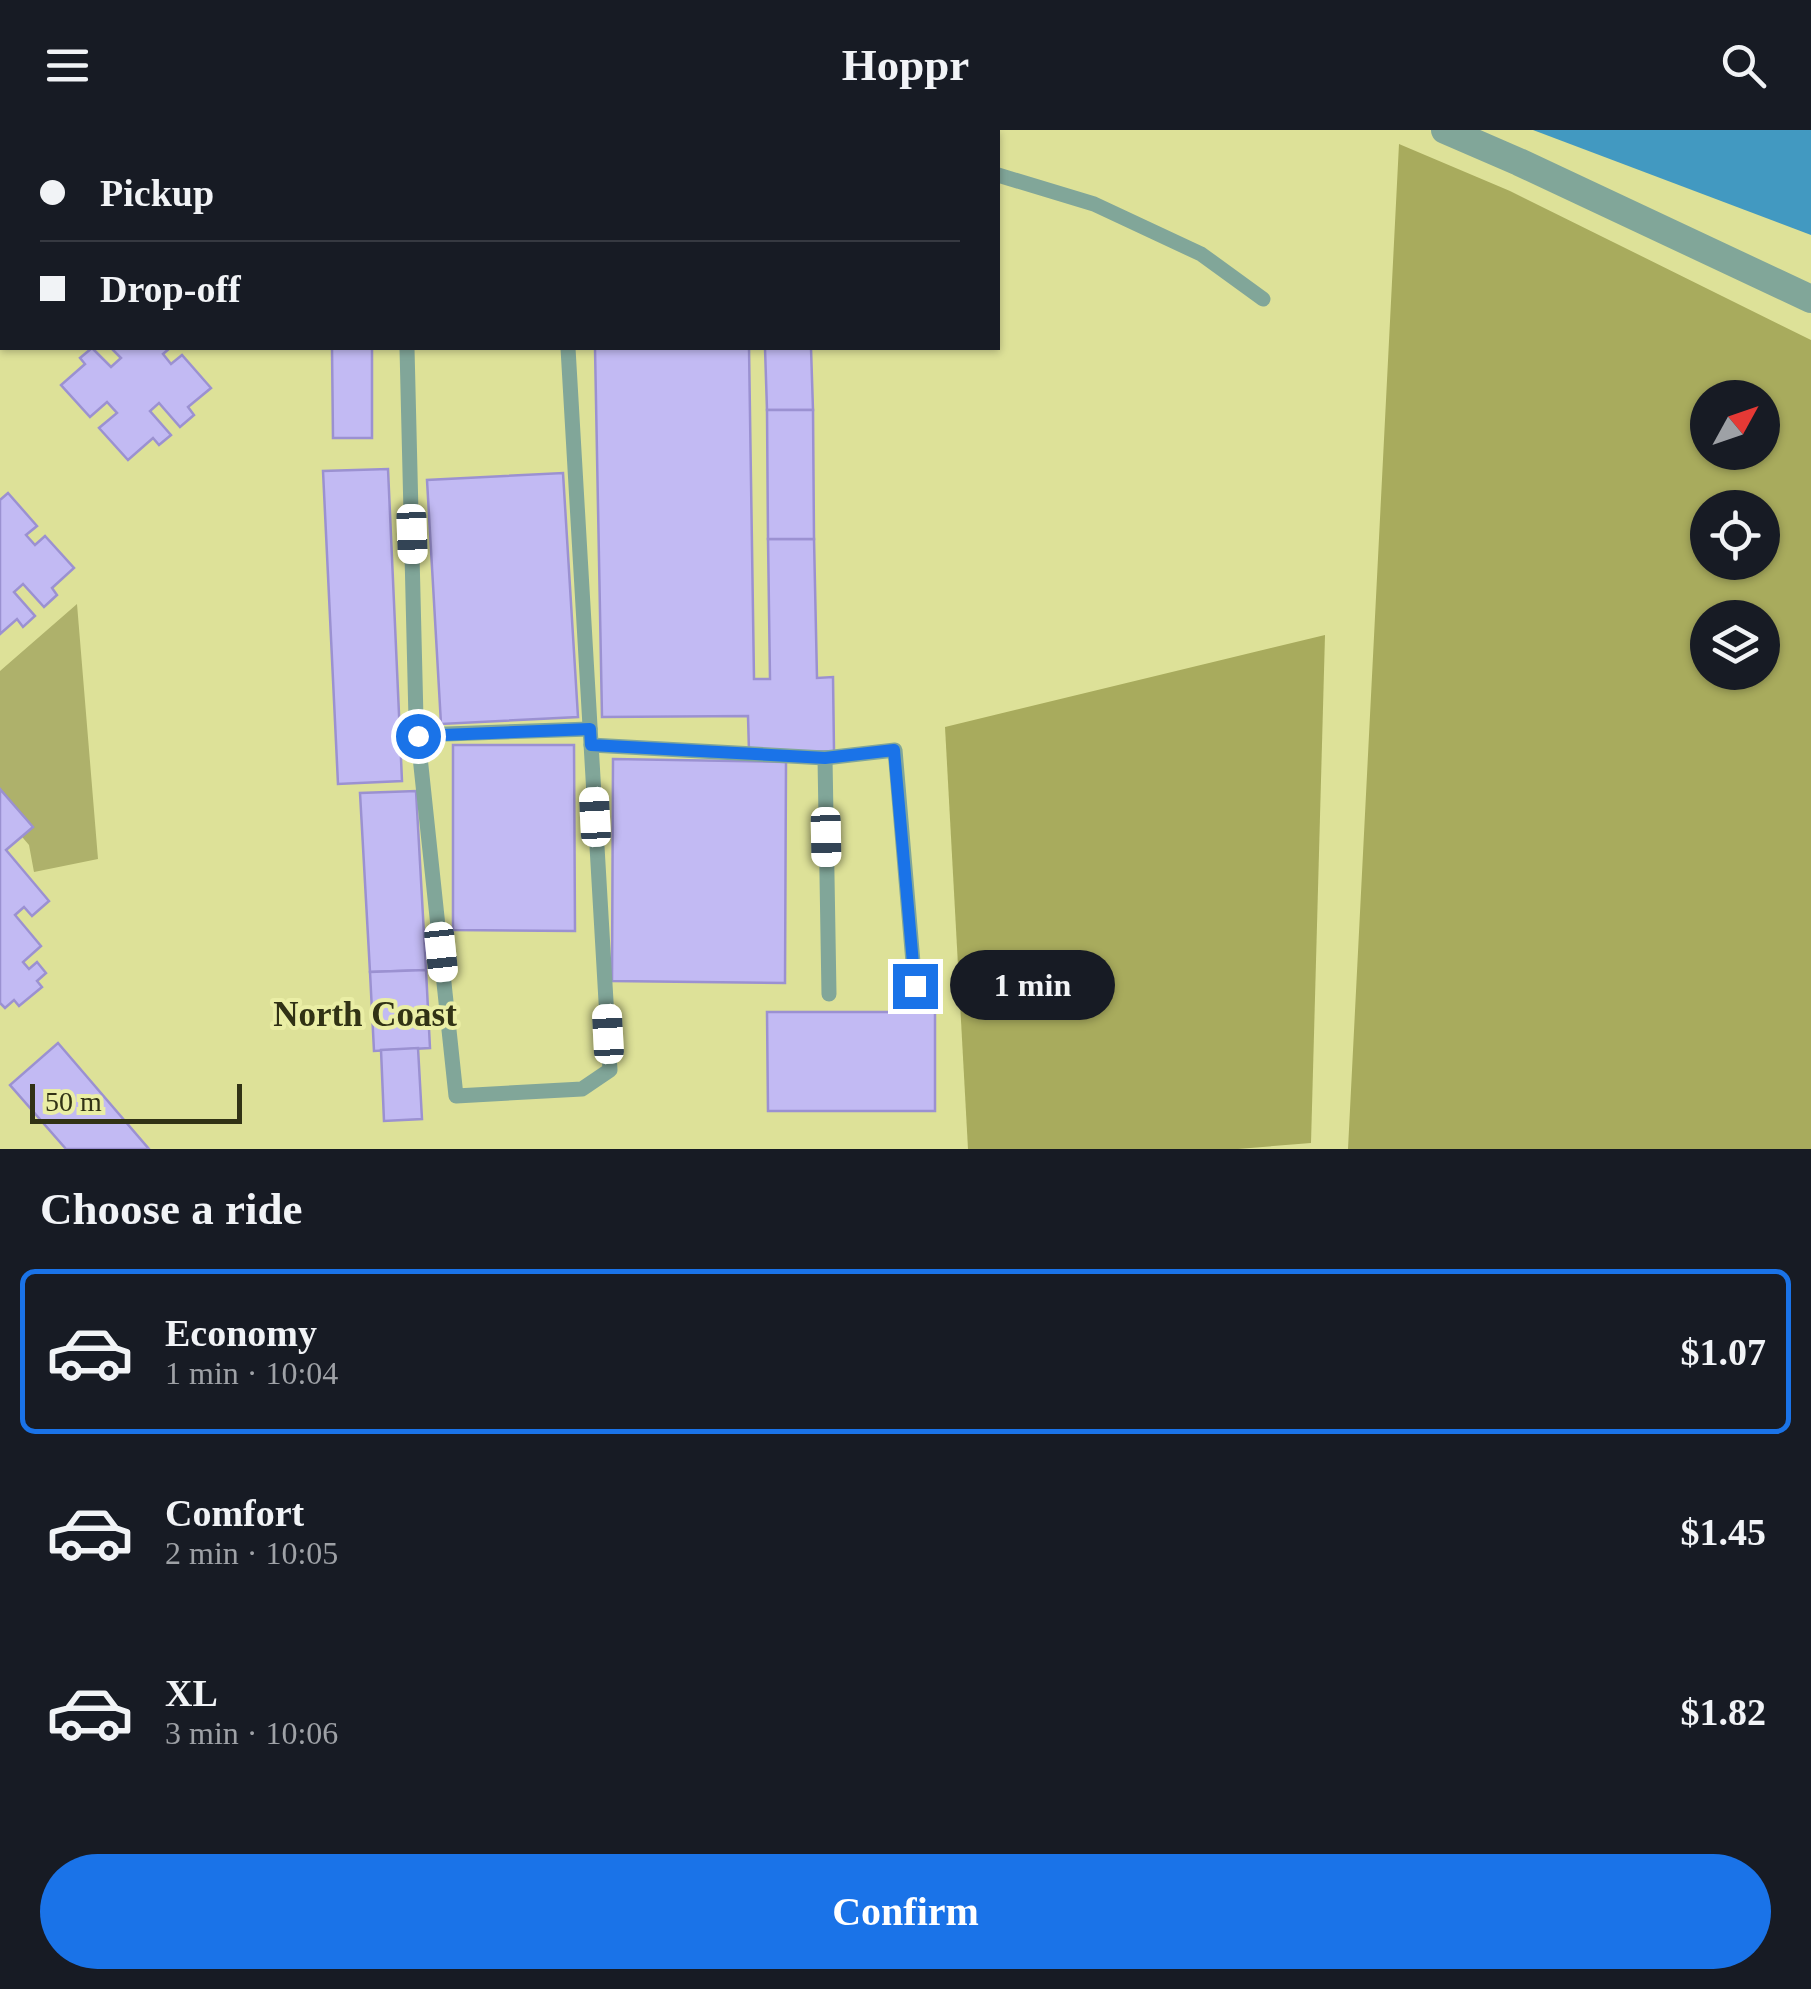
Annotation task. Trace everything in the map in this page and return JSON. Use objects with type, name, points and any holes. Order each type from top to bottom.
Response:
[{"type":"street","points":[[1445,130],[1811,299]]},
{"type":"lane","points":[[1000,176],[1094,204],[1202,254],[1263,300]]},
{"type":"lane","points":[[407,350],[418,736],[456,1096],[582,1089],[610,1070],[568,350]]},
{"type":"lane","points":[[418,736],[591,737],[825,758],[894,750],[915,986]]},
{"type":"lane","points":[[825,758],[829,994]]},
{"type":"green space","points":[[1399,144],[1510,191],[1811,340],[1811,1149],[1348,1149]]},
{"type":"green space","points":[[77,604],[98,859],[34,872],[29,845],[0,811],[0,671]]},
{"type":"green space","points":[[1325,635],[1311,1143],[1238,1149],[968,1149],[945,727]]},
{"type":"water","points":[[1533,130],[1811,130],[1811,235]]},
{"type":"building","points":[[94,350],[111,367],[121,358],[113,350],[168,350],[163,354],[171,364],[182,355],[211,388],[188,407],[194,415],[180,427],[159,403],[150,411],[171,435],[159,445],[153,438],[128,460],[99,428],[117,413],[107,402],[90,417],[61,385],[85,364],[80,358]]},
{"type":"building","points":[[332,350],[372,350],[372,438],[333,438]]},
{"type":"building","points":[[595,350],[749,350],[754,679],[770,679],[768,539],[814,539],[817,678],[833,677],[834,751],[749,752],[748,716],[602,717]]},
{"type":"building","points":[[765,350],[811,350],[813,410],[767,410]]},
{"type":"building","points":[[767,410],[813,410],[814,539],[768,539]]},
{"type":"building","points":[[388,469],[402,781],[338,784],[323,471]]},
{"type":"building","points":[[563,473],[578,717],[441,724],[427,480]]},
{"type":"building","points":[[8,493],[37,526],[26,535],[35,545],[45,536],[74,568],[52,588],[57,595],[44,607],[23,584],[14,592],[35,616],[23,627],[17,619],[0,634],[0,500]]},
{"type":"building","points":[[453,745],[574,745],[575,931],[453,930]]},
{"type":"building","points":[[613,759],[786,762],[785,983],[612,981]]},
{"type":"building","points":[[0,789],[33,827],[6,850],[49,901],[32,916],[24,907],[15,915],[41,946],[23,962],[29,969],[37,962],[46,973],[37,981],[42,987],[19,1006],[14,1000],[5,1008],[0,1003]]},
{"type":"building","points":[[416,791],[426,970],[370,972],[360,793]]},
{"type":"building","points":[[426,970],[430,1048],[374,1051],[370,972]]},
{"type":"building","points":[[767,1012],[935,1012],[935,1111],[768,1111]]},
{"type":"building","points":[[58,1043],[149,1149],[66,1149],[10,1085]]},
{"type":"building","points":[[418,1048],[422,1119],[384,1121],[381,1050]]},
{"type":"district","name":"North Coast","points":[[365,1014]]},
{"type":"route","points":[[418,736],[590,729],[591,745],[825,758],[894,750],[915,986]]}]
